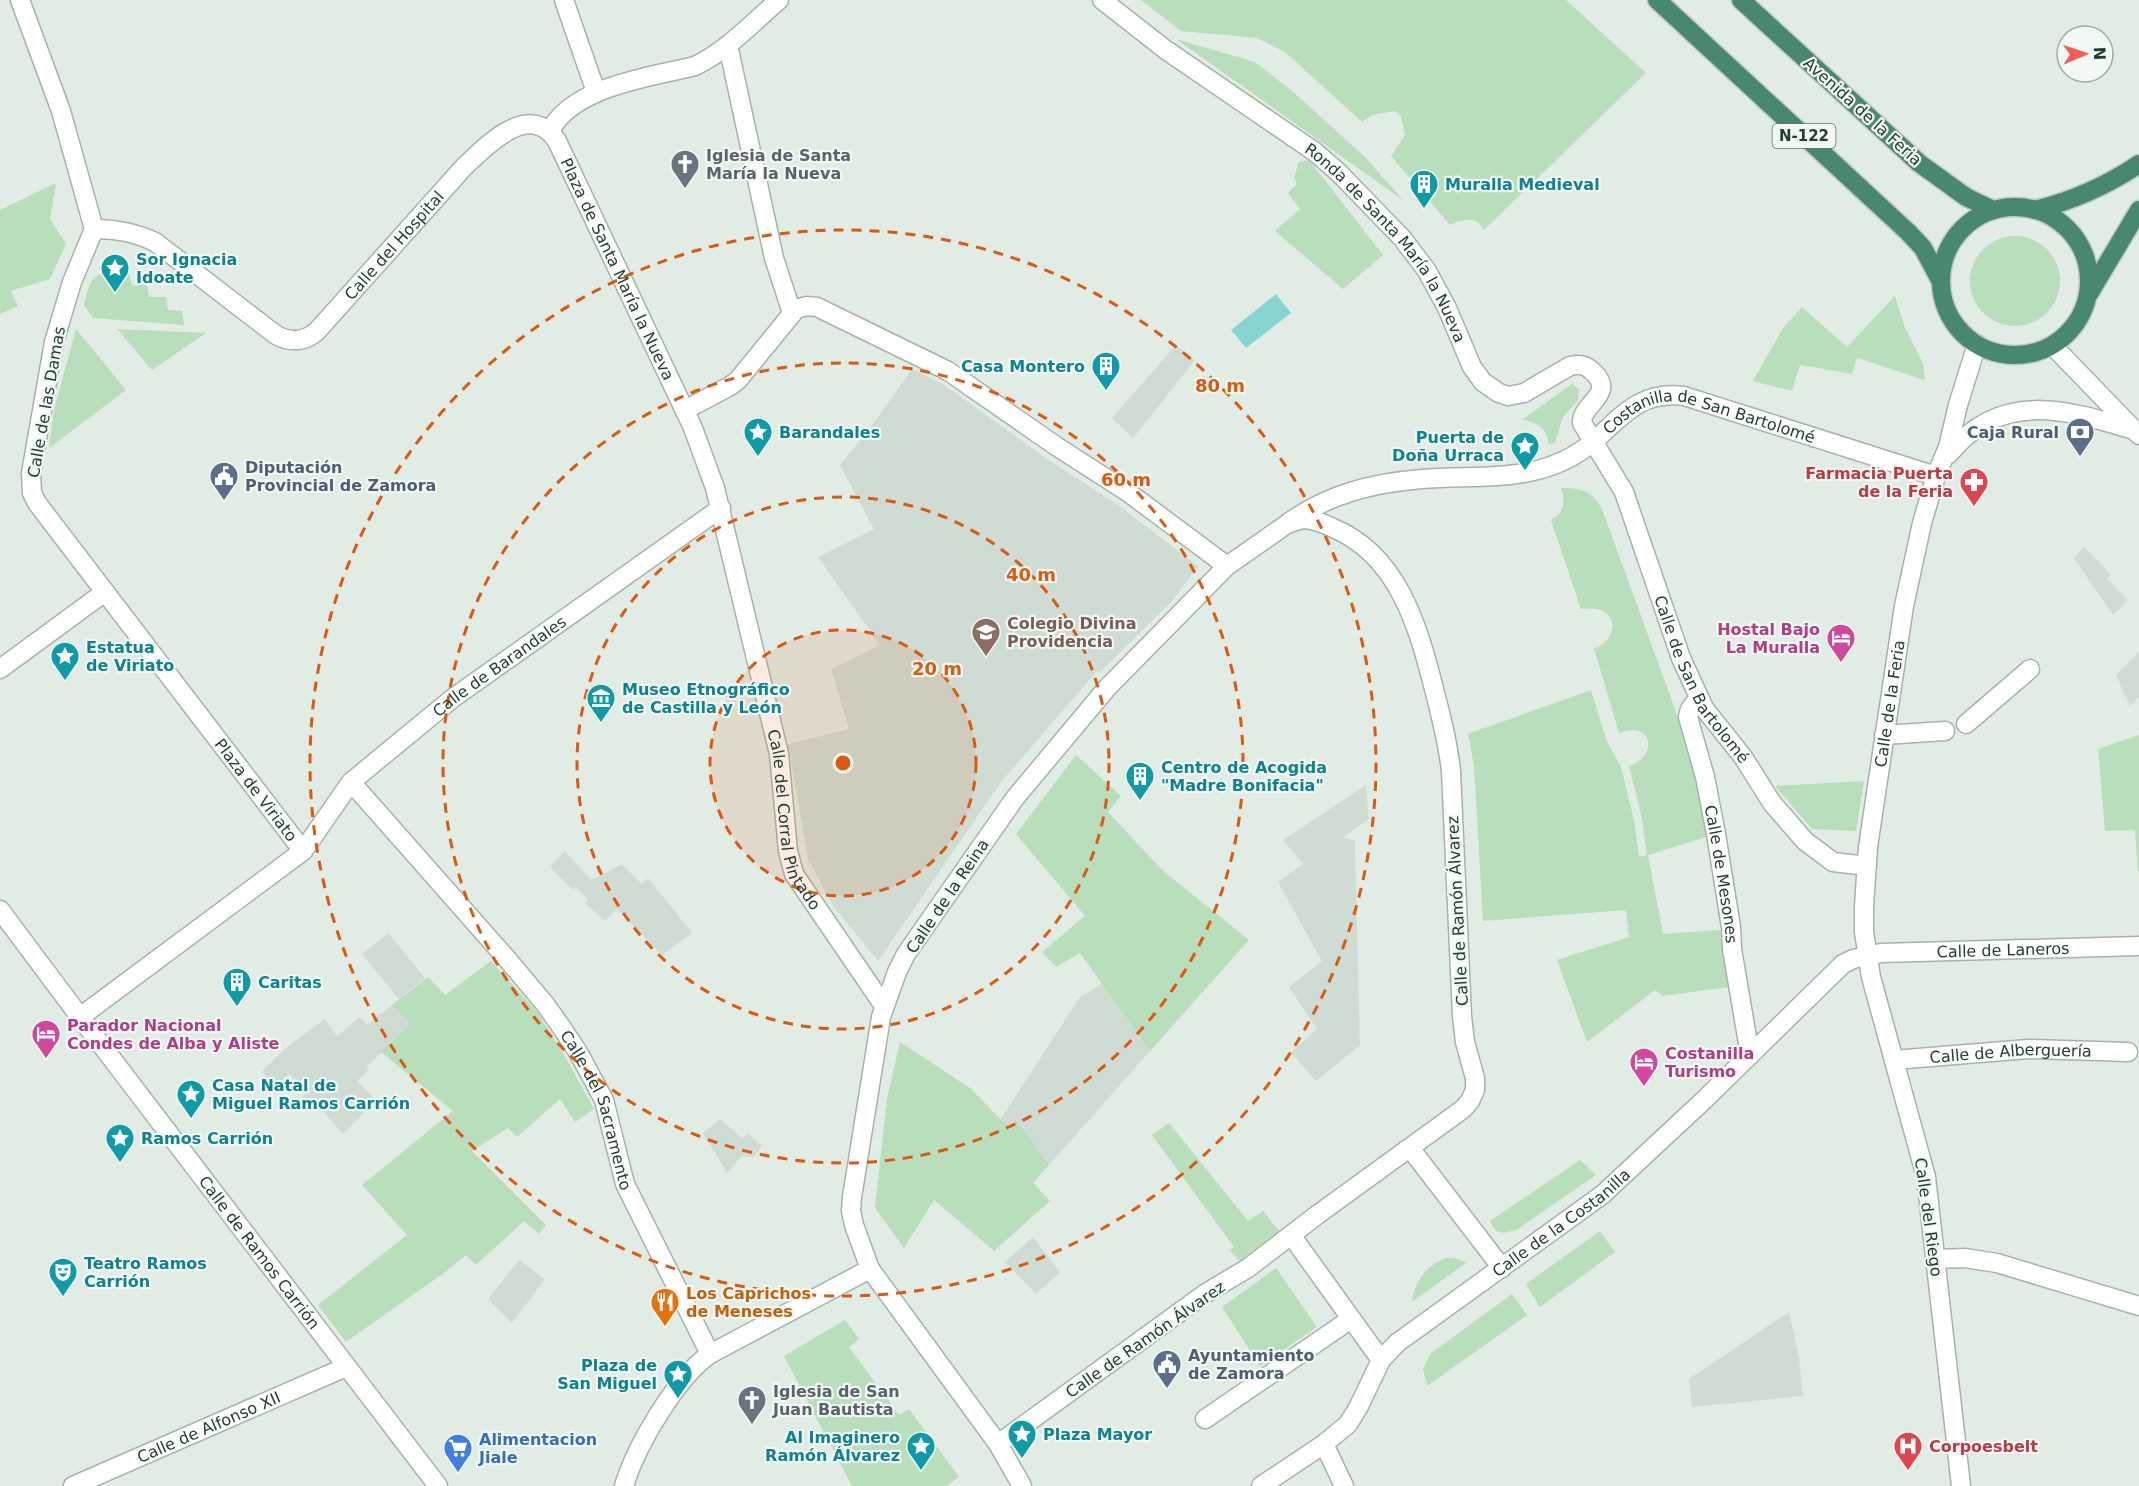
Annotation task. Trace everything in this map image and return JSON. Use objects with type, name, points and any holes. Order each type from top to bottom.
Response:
[{"type":"highway","name":"N-122","points":[[1657,0],[1908,232],[1923,248],[1940,280]]},
{"type":"highway","name":"Avenida de la Feria","points":[[1742,0],[1919,163],[1950,186],[1994,210]]},
{"type":"highway","name":"N-122","points":[[2035,210],[2104,185],[2139,164]]},
{"type":"highway","name":"N-122","points":[[2088,296],[2085,260],[2075,240],[2060,224],[2035,210],[2016,207],[1994,210],[1980,216],[1969,224],[1952,243],[1941,266],[1940,280],[1945,304],[1950,316],[1967,338],[1989,350],[2013,354],[2035,351],[2052,345],[2074,326],[2096,280],[2139,210]]},
{"type":"street","points":[[20,0],[61,111],[94,229]]},
{"type":"street","points":[[564,0],[597,92]]},
{"type":"street","points":[[550,131],[565,112],[597,92],[696,66],[717,54],[779,0]]},
{"type":"street","name":"Ronda de Santa María la Nueva","points":[[1102,0],[1190,67],[1315,152],[1339,172],[1421,261],[1447,308],[1472,367],[1483,382],[1508,396],[1524,393],[1570,366],[1577,364],[1592,371],[1598,377],[1601,391],[1599,397],[1582,417],[1584,429],[1593,442]]},
{"type":"street","points":[[728,45],[776,265],[792,313]]},
{"type":"street","name":"Calle del Hospital","points":[[94,229],[114,229],[136,233],[155,242],[284,339],[298,340],[312,335],[464,168],[490,143],[525,124],[535,123],[550,131]]},
{"type":"street","name":"Plaza de Santa María la Nueva","points":[[550,131],[557,141],[685,410],[701,447],[721,508]]},
{"type":"street","name":"Calle de las Damas","points":[[94,229],[72,282],[54,342],[31,484],[37,503],[105,592]]},
{"type":"street","points":[[685,410],[738,380],[792,313],[802,307],[812,306],[948,371],[1056,446],[1129,493],[1227,566]]},
{"type":"street","name":"Calle de la Feria","points":[[1866,955],[1864,906],[1867,866],[1904,606],[1922,523],[1977,344]]},
{"type":"street","points":[[2052,345],[2136,432]]},
{"type":"street","name":"Costanilla de San Bartolomé","points":[[1287,524],[1319,504],[1343,493],[1421,479],[1510,476],[1533,472],[1564,462],[1593,442],[1634,406],[1654,396],[1684,396],[1940,468]]},
{"type":"street","name":"Calle de la Feria","points":[[1940,468],[1962,440],[1978,426],[1995,417],[2022,410],[2075,413],[2136,432]]},
{"type":"street","name":"Calle de San Bartolomé","points":[[1593,442],[1617,479],[1629,504],[1680,658],[1698,699],[1743,757],[1772,803],[1805,841],[1833,862],[1867,866]]},
{"type":"street","name":"Calle de Barandales","points":[[303,851],[351,782],[453,698],[721,508]]},
{"type":"street","name":"Calle del Corral Pintado","points":[[721,508],[779,754],[788,850],[794,874],[884,1006]]},
{"type":"street","name":"Calle de Ramón Álvarez","points":[[998,1444],[1206,1293],[1248,1268],[1463,1109],[1475,1090],[1475,1078],[1465,1042],[1462,1016],[1450,763],[1447,740],[1423,646],[1415,622],[1392,576],[1378,558],[1349,535],[1320,522],[1302,519],[1287,524]]},
{"type":"street","name":"Calle de la Reina","points":[[998,1444],[870,1269],[862,1252],[852,1218],[852,1197],[884,1006],[906,954],[1010,805],[1107,688],[1227,566],[1287,524]]},
{"type":"street","points":[[0,669],[105,592]]},
{"type":"street","name":"Plaza de Viriato","points":[[80,1017],[303,851],[105,592]]},
{"type":"street","points":[[1966,724],[2030,669]]},
{"type":"street","name":"Calle de Mesones","points":[[1698,699],[1690,709],[1688,717],[1705,777],[1716,834],[1750,1054]]},
{"type":"street","points":[[1884,735],[1945,731]]},
{"type":"street","name":"Calle del Sacramento","points":[[351,782],[516,969],[545,1004],[578,1052],[604,1100],[622,1178],[710,1354]]},
{"type":"street","points":[[0,909],[80,1017]]},
{"type":"street","name":"Calle de Laneros","points":[[1866,955],[2139,946]]},
{"type":"street","name":"Calle de la Costanilla","points":[[1261,1486],[1340,1431],[1353,1416],[1381,1360],[1397,1343],[1602,1196],[1843,964],[1853,958],[1866,955]]},
{"type":"street","name":"Calle del Riego","points":[[1866,955],[1924,1166],[1961,1486]]},
{"type":"street","name":"Calle de Ramos Carrión","points":[[80,1017],[438,1486]]},
{"type":"street","name":"Calle de Alberguería","points":[[1894,1059],[2028,1049],[2128,1052]]},
{"type":"street","points":[[1410,1148],[1502,1268]]},
{"type":"street","points":[[1291,1235],[1381,1360]]},
{"type":"street","points":[[1936,1259],[1965,1258],[1997,1263],[2139,1306]]},
{"type":"street","points":[[624,1486],[633,1460],[647,1433],[688,1374],[710,1354],[870,1269]]},
{"type":"street","points":[[1204,1419],[1351,1319]]},
{"type":"street","name":"Calle de Alfonso XII","points":[[73,1486],[346,1367]]},
{"type":"street","points":[[998,1444],[1022,1486]]},
{"type":"street","points":[[1324,1444],[1344,1486]]},
{"type":"shaded area","points":[[1176,345],[1195,360],[1133,438],[1112,418]]},
{"type":"shaded area","name":"Colegio Divina Providencia","points":[[912,369],[943,384],[1050,461],[1118,505],[1198,566],[1172,601],[1100,672],[1098,670],[1001,782],[878,961],[833,906],[808,859],[788,744],[849,729],[831,669],[880,645],[818,557],[874,529],[840,465]]},
{"type":"shaded area","points":[[2084,547],[2111,575],[2107,579],[2128,600],[2113,615],[2074,558]]},
{"type":"shaded area","points":[[2139,652],[2139,697],[2130,706],[2116,675]]},
{"type":"shaded area","points":[[1366,785],[1369,819],[1342,838],[1355,840],[1360,1045],[1316,1081],[1291,1052],[1317,1029],[1289,987],[1322,961],[1278,882],[1303,864],[1283,840]]},
{"type":"shaded area","points":[[565,851],[591,880],[622,864],[642,884],[648,878],[692,933],[662,955],[617,909],[605,921],[585,903],[588,900],[576,887],[573,890],[550,867]]},
{"type":"shaded area","points":[[388,933],[425,978],[399,999],[362,954]]},
{"type":"shaded area","points":[[1102,984],[1150,1051],[1049,1165],[1016,1120],[1007,1127],[1000,1120],[1080,997]]},
{"type":"shaded area","points":[[392,1005],[410,1024],[367,1067],[369,1070],[357,1081],[376,1100],[343,1134],[317,1104],[309,1110],[300,1100],[307,1093],[290,1074],[274,1086],[262,1071],[287,1047],[325,1019],[337,1036],[360,1017],[367,1025]]},
{"type":"shaded area","points":[[720,1119],[742,1138],[748,1133],[762,1146],[754,1157],[742,1156],[727,1173],[703,1133]]},
{"type":"shaded area","points":[[1033,1237],[1060,1272],[1036,1294],[1005,1262]]},
{"type":"shaded area","points":[[519,1260],[545,1279],[512,1323],[488,1299]]},
{"type":"shaded area","points":[[1789,1312],[1799,1357],[1803,1396],[1692,1407],[1689,1379]]},
{"type":"green space","points":[[1141,0],[1566,0],[1646,73],[1484,230],[1473,220],[1450,225],[1391,156],[1405,135],[1401,116],[1395,111],[1372,115],[1362,122],[1285,52],[1257,38],[1181,31]]},
{"type":"green space","points":[[1176,39],[1255,62],[1291,90],[1365,157],[1403,200]]},
{"type":"green space","points":[[1309,160],[1383,255],[1343,289],[1275,231],[1300,209],[1288,193],[1297,184],[1294,178],[1299,162]]},
{"type":"green space","points":[[56,183],[50,219],[66,244],[50,279],[11,291],[18,306],[0,314],[0,210]]},
{"type":"green space","points":[[2015,236],[2032,239],[2047,249],[2057,264],[2060,281],[2057,298],[2047,313],[2032,323],[2015,326],[1998,323],[1983,313],[1973,298],[1970,281],[1973,264],[1983,249],[1998,239]]},
{"type":"green space","points":[[128,269],[132,286],[147,284],[149,297],[166,297],[168,310],[182,311],[184,325],[93,318],[84,305],[92,280],[101,274]]},
{"type":"green space","points":[[1895,296],[1904,325],[1923,363],[1925,380],[1857,358],[1852,374],[1800,365],[1792,391],[1753,381],[1783,328],[1802,307],[1847,347]]},
{"type":"green space","points":[[76,329],[126,390],[49,448],[54,410]]},
{"type":"green space","points":[[117,329],[206,333],[152,370]]},
{"type":"green space","points":[[1572,384],[1579,389],[1578,400],[1563,417],[1555,442],[1549,445],[1544,430],[1532,422],[1522,420]]},
{"type":"green space","points":[[1561,488],[1585,491],[1594,497],[1602,509],[1680,723],[1703,804],[1709,836],[1648,855],[1663,934],[1720,930],[1729,987],[1663,996],[1655,990],[1587,1042],[1557,960],[1629,937],[1626,910],[1483,921],[1474,766],[1468,734],[1591,690],[1606,739],[1621,767],[1634,820],[1639,857],[1647,855],[1642,818],[1629,766],[1645,755],[1648,741],[1639,731],[1630,730],[1619,733],[1594,648],[1608,638],[1613,627],[1612,622],[1602,610],[1581,609],[1551,520],[1559,514],[1563,506]]},
{"type":"green space","points":[[2139,735],[2138,871],[2135,830],[2105,831],[2098,749]]},
{"type":"green space","points":[[1076,755],[1121,796],[1108,812],[1162,870],[1249,940],[1150,1051],[1080,953],[1056,967],[1042,952],[1085,916],[1016,834]]},
{"type":"green space","points":[[1864,781],[1856,831],[1812,829],[1775,786]]},
{"type":"green space","points":[[491,961],[538,1013],[594,1109],[575,1122],[560,1099],[517,1137],[508,1128],[472,1151],[546,1225],[539,1234],[524,1221],[476,1265],[466,1255],[346,1342],[318,1305],[407,1235],[362,1185],[453,1111],[381,1052],[410,1024],[392,1005],[428,977],[445,995]]},
{"type":"green space","points":[[900,1042],[970,1088],[1007,1126],[1016,1120],[1049,1165],[1033,1183],[1050,1201],[994,1251],[934,1200],[904,1248],[875,1208],[887,1099]]},
{"type":"green space","points":[[1169,1123],[1248,1221],[1263,1211],[1279,1231],[1240,1261],[1230,1251],[1234,1247],[1152,1135]]},
{"type":"green space","points":[[1580,1160],[1596,1175],[1516,1230],[1504,1233],[1495,1230],[1490,1221]]},
{"type":"green space","points":[[1600,1231],[1615,1252],[1540,1307],[1526,1284]]},
{"type":"green space","points":[[1447,1258],[1467,1262],[1412,1302],[1423,1275],[1433,1265]]},
{"type":"green space","points":[[1276,1268],[1317,1327],[1260,1366],[1222,1307]]},
{"type":"green space","points":[[1512,1294],[1527,1315],[1427,1386],[1423,1369],[1430,1354]]},
{"type":"green space","points":[[845,1320],[859,1339],[849,1347],[899,1415],[909,1409],[959,1477],[946,1486],[852,1486],[784,1356]]},
{"type":"water","points":[[1276,294],[1291,313],[1246,348],[1231,330]]},
{"type":"place","name":"Iglesia de Santa María la Nueva","points":[[685,190]]},
{"type":"place","name":"Muralla Medieval","points":[[1424,210]]},
{"type":"place","name":"Sor Ignacia Idoate","points":[[115,294]]},
{"type":"place","name":"Casa Montero","points":[[1106,392]]},
{"type":"place","name":"Barandales","points":[[758,458]]},
{"type":"place","name":"Caja Rural","points":[[2080,458]]},
{"type":"place","name":"Puerta de Doña Urraca","points":[[1525,472]]},
{"type":"place","name":"Diputación Provincial de Zamora","points":[[224,502]]},
{"type":"place","name":"Farmacia Puerta de la Feria","points":[[1974,508]]},
{"type":"place","name":"Colegio Divina Providencia","points":[[986,658]]},
{"type":"place","name":"Hostal Bajo La Muralla","points":[[1841,664]]},
{"type":"place","name":"Estatua de Viriato","points":[[65,682]]},
{"type":"place","name":"Museo Etnográfico de Castilla y León","points":[[601,724]]},
{"type":"place","name":"Centro de Acogida \"Madre Bonifacia\"","points":[[1140,802]]},
{"type":"place","name":"Caritas","points":[[237,1008]]},
{"type":"place","name":"Parador Nacional Condes de Alba y Aliste","points":[[46,1060]]},
{"type":"place","name":"Costanilla Turismo","points":[[1644,1088]]},
{"type":"place","name":"Casa Natal de Miguel Ramos Carrión","points":[[191,1120]]},
{"type":"place","name":"Ramos Carrión","points":[[120,1164]]},
{"type":"place","name":"Teatro Ramos Carrión","points":[[63,1298]]},
{"type":"place","name":"Los Caprichos de Meneses","points":[[665,1328]]},
{"type":"place","name":"Ayuntamiento de Zamora","points":[[1167,1390]]},
{"type":"place","name":"Plaza de San Miguel","points":[[678,1400]]},
{"type":"place","name":"Iglesia de San Juan Bautista","points":[[752,1426]]},
{"type":"place","name":"Plaza Mayor","points":[[1022,1460]]},
{"type":"place","name":"Al Imaginero Ramón Álvarez","points":[[921,1472]]},
{"type":"place","name":"Corpoesbelt","points":[[1908,1472]]},
{"type":"place","name":"Alimentacion Jiale","points":[[458,1474]]}]
